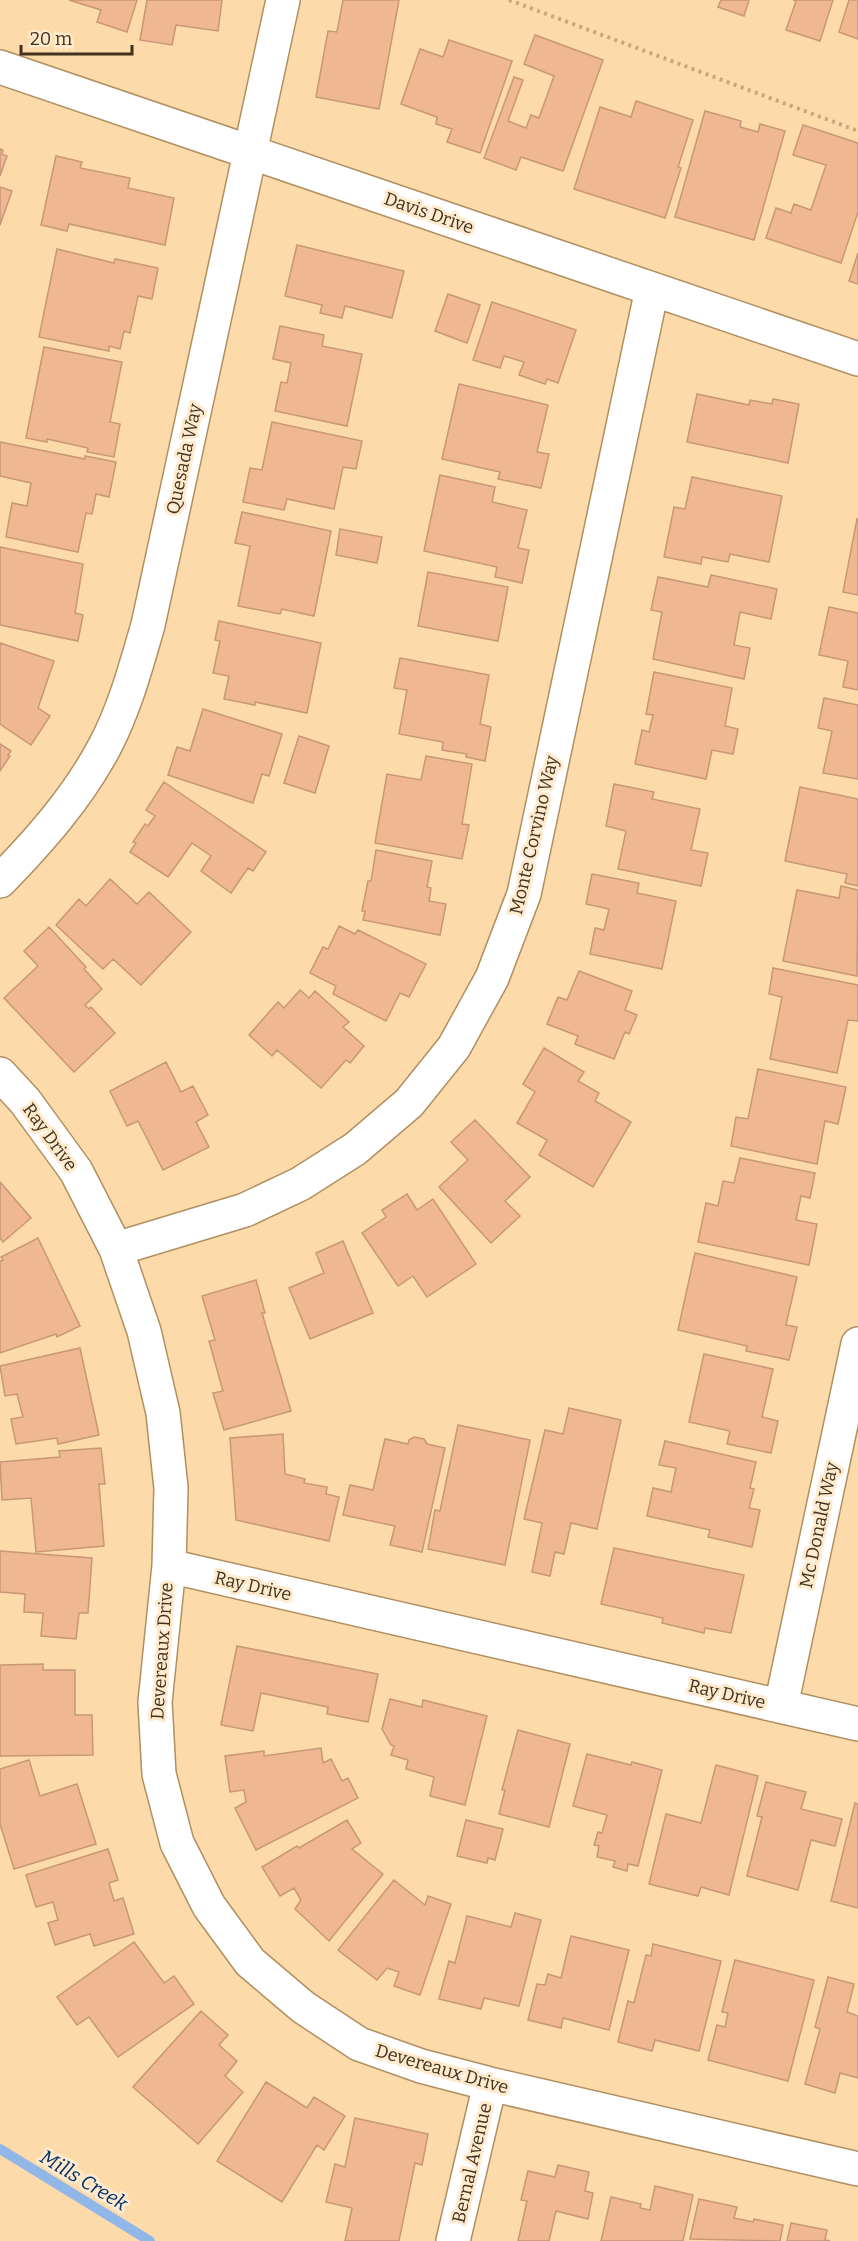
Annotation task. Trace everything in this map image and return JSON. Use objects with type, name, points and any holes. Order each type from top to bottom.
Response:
[{"type":"street","name":"Quesada Way","points":[[0,881],[37,843],[73,798],[105,746],[130,688],[148,625],[283,0]]},
{"type":"street","name":"Davis Drive","points":[[0,67],[858,359]]},
{"type":"street","name":"Monte Corvino Way","points":[[116,1249],[245,1210],[300,1184],[355,1149],[409,1103],[454,1047],[492,978],[524,894],[652,289]]},
{"type":"street","name":"Ray Drive","points":[[0,1074],[25,1101],[76,1171],[116,1249],[144,1331],[163,1413],[171,1488],[169,1566],[858,1724]]},
{"type":"street","name":"Mc Donald Way","points":[[781,1706],[858,1344]]},
{"type":"street","name":"Devereaux Drive","points":[[169,1566],[155,1702],[159,1774],[177,1843],[208,1906],[250,1962],[303,2007],[359,2044],[421,2066],[858,2169]]},
{"type":"street","name":"Bernal Avenue","points":[[453,2241],[490,2084]]},
{"type":"path","points":[[509,0],[858,131]]},
{"type":"building","points":[[69,0],[137,0],[127,32],[97,22],[101,10]]},
{"type":"building","points":[[147,0],[222,0],[218,31],[176,25],[172,45],[140,40]]},
{"type":"building","points":[[343,0],[399,0],[379,109],[316,97],[328,31],[337,32]]},
{"type":"building","points":[[721,0],[749,0],[744,16],[718,7]]},
{"type":"building","points":[[793,0],[833,0],[820,41],[786,30],[796,1]]},
{"type":"building","points":[[849,0],[858,0],[858,39],[839,32]]},
{"type":"building","points":[[535,35],[603,60],[563,171],[521,157],[516,170],[484,158],[514,77],[523,80],[508,121],[526,128],[531,115],[539,118],[554,76],[524,64]]},
{"type":"building","points":[[449,40],[512,61],[480,153],[447,142],[452,129],[436,124],[437,117],[401,104],[420,49],[443,57]]},
{"type":"building","points":[[636,101],[693,120],[665,218],[574,189],[600,107],[631,117]]},
{"type":"building","points":[[705,111],[741,121],[740,127],[758,132],[760,124],[785,131],[754,240],[675,217]]},
{"type":"building","points":[[803,125],[858,143],[858,212],[841,263],[766,238],[776,208],[791,213],[794,204],[811,210],[826,165],[793,155]]},
{"type":"building","points":[[0,149],[3,150],[2,154],[7,156],[0,176]]},
{"type":"building","points":[[56,156],[82,162],[80,168],[130,178],[128,188],[174,198],[165,245],[69,224],[67,231],[41,225]]},
{"type":"building","points":[[0,187],[12,191],[0,225]]},
{"type":"building","points":[[297,245],[404,271],[392,318],[345,306],[342,318],[320,313],[322,305],[285,296]]},
{"type":"building","points":[[57,249],[114,263],[115,259],[158,268],[152,299],[138,296],[130,333],[124,331],[120,349],[109,346],[109,351],[39,337]]},
{"type":"building","points":[[858,253],[858,284],[849,281]]},
{"type":"building","points":[[448,294],[480,305],[467,343],[435,331]]},
{"type":"building","points":[[492,302],[576,330],[558,383],[547,379],[545,384],[519,375],[524,362],[504,356],[500,368],[473,360]]},
{"type":"building","points":[[280,326],[324,335],[322,346],[362,354],[347,426],[275,411],[281,382],[287,383],[291,363],[273,359]]},
{"type":"building","points":[[44,347],[122,362],[110,422],[120,424],[114,457],[87,452],[88,448],[47,439],[47,442],[26,438]]},
{"type":"building","points":[[459,384],[548,405],[537,452],[549,454],[541,488],[498,479],[500,472],[442,459]]},
{"type":"building","points":[[697,394],[749,405],[750,400],[772,404],[773,399],[799,404],[788,463],[687,442]]},
{"type":"building","points":[[272,422],[362,441],[356,469],[343,467],[334,509],[287,499],[284,510],[243,502],[250,468],[262,470]]},
{"type":"building","points":[[0,442],[85,459],[85,456],[116,462],[109,497],[96,494],[92,514],[86,513],[78,552],[6,537],[12,503],[27,506],[31,483],[0,476]]},
{"type":"building","points":[[440,475],[495,487],[492,502],[527,510],[518,548],[529,550],[522,583],[495,577],[497,567],[424,551]]},
{"type":"building","points":[[692,477],[782,496],[769,562],[730,554],[728,562],[702,557],[701,564],[664,557],[674,507],[685,509]]},
{"type":"building","points":[[242,512],[331,531],[314,616],[282,609],[280,614],[238,606],[250,546],[235,543]]},
{"type":"building","points":[[858,519],[858,595],[843,592]]},
{"type":"building","points":[[340,529],[382,537],[377,563],[336,555]]},
{"type":"building","points":[[0,547],[83,564],[75,613],[83,615],[78,641],[0,625]]},
{"type":"building","points":[[428,572],[508,587],[498,641],[418,626]]},
{"type":"building","points":[[711,575],[777,589],[771,619],[740,612],[734,645],[750,648],[744,679],[653,659],[662,612],[651,610],[658,577],[708,587]]},
{"type":"building","points":[[829,607],[858,613],[858,690],[843,687],[848,661],[819,655]]},
{"type":"building","points":[[219,621],[321,643],[307,713],[255,702],[255,705],[224,699],[229,676],[213,673],[220,641],[215,640]]},
{"type":"building","points":[[0,643],[54,661],[38,708],[50,716],[31,745],[0,724]]},
{"type":"building","points":[[400,658],[489,675],[480,724],[491,727],[485,761],[466,757],[467,754],[442,750],[443,742],[399,734],[407,690],[394,688]]},
{"type":"building","points":[[654,672],[732,688],[725,726],[738,729],[733,754],[712,750],[706,779],[635,764],[642,730],[649,732],[653,715],[646,714]]},
{"type":"building","points":[[824,698],[858,705],[858,779],[823,773],[832,731],[818,728]]},
{"type":"building","points":[[203,709],[282,734],[269,776],[262,774],[253,803],[168,775],[177,747],[190,751]]},
{"type":"building","points":[[299,736],[329,746],[315,793],[284,783]]},
{"type":"building","points":[[0,744],[11,751],[0,771]]},
{"type":"building","points":[[426,756],[472,764],[462,824],[469,825],[462,859],[375,843],[387,774],[421,780]]},
{"type":"building","points":[[164,782],[266,852],[253,871],[248,868],[231,893],[201,871],[211,856],[192,843],[168,877],[130,852],[136,843],[133,842],[145,824],[148,826],[155,816],[146,810]]},
{"type":"building","points":[[614,784],[654,792],[652,799],[700,809],[691,850],[708,853],[701,886],[618,869],[626,831],[606,826]]},
{"type":"building","points":[[800,787],[858,799],[858,886],[845,883],[847,874],[785,861]]},
{"type":"building","points":[[376,850],[432,861],[427,887],[431,888],[429,901],[446,904],[440,935],[363,920],[365,911],[362,911],[368,881],[371,881]]},
{"type":"building","points":[[592,874],[639,883],[637,893],[676,901],[662,969],[590,954],[595,928],[604,930],[609,909],[586,904]]},
{"type":"building","points":[[110,879],[137,904],[149,892],[191,932],[141,985],[113,959],[103,969],[56,925],[79,899],[86,906]]},
{"type":"building","points":[[841,886],[858,890],[857,976],[783,961],[797,890],[839,898]]},
{"type":"building","points":[[339,926],[355,934],[358,930],[426,964],[409,997],[400,993],[386,1021],[333,994],[336,986],[310,973],[323,947],[328,949]]},
{"type":"building","points":[[49,927],[86,967],[84,969],[102,989],[85,1005],[89,1009],[91,1007],[115,1033],[74,1072],[4,998],[38,966],[24,951]]},
{"type":"building","points":[[773,968],[858,985],[858,1021],[848,1020],[837,1073],[770,1059],[782,997],[769,994]]},
{"type":"building","points":[[579,971],[632,991],[625,1010],[637,1015],[629,1034],[625,1032],[614,1059],[575,1044],[578,1036],[547,1024],[558,997],[567,1000]]},
{"type":"building","points":[[300,990],[309,998],[315,991],[349,1022],[343,1027],[364,1046],[350,1063],[346,1060],[321,1088],[277,1050],[272,1056],[249,1035],[278,1002],[284,1008]]},
{"type":"building","points":[[544,1048],[584,1072],[578,1081],[599,1093],[595,1101],[631,1122],[593,1187],[539,1155],[547,1140],[517,1123],[535,1092],[523,1084]]},
{"type":"building","points":[[166,1062],[181,1092],[193,1086],[208,1115],[196,1122],[209,1147],[163,1170],[138,1121],[127,1126],[110,1091]]},
{"type":"building","points":[[758,1069],[846,1087],[838,1124],[825,1121],[817,1164],[731,1146],[736,1117],[748,1119]]},
{"type":"building","points":[[475,1120],[530,1177],[505,1201],[520,1216],[491,1243],[439,1187],[468,1160],[451,1142]]},
{"type":"building","points":[[740,1158],[815,1173],[810,1198],[801,1196],[796,1220],[817,1224],[809,1265],[698,1242],[706,1203],[718,1206],[723,1181],[734,1183]]},
{"type":"building","points":[[0,1182],[31,1218],[3,1242],[0,1238]]},
{"type":"building","points":[[407,1194],[417,1210],[433,1199],[476,1264],[427,1297],[413,1276],[398,1286],[362,1233],[386,1217],[382,1210]]},
{"type":"building","points":[[38,1238],[80,1326],[57,1337],[56,1334],[0,1353],[0,1261],[3,1260],[1,1257]]},
{"type":"building","points":[[343,1241],[373,1313],[310,1339],[289,1288],[324,1273],[316,1253]]},
{"type":"building","points":[[695,1253],[797,1277],[786,1325],[797,1327],[789,1360],[746,1351],[747,1346],[678,1330]]},
{"type":"building","points":[[256,1280],[265,1313],[262,1313],[291,1411],[224,1430],[213,1393],[223,1391],[209,1341],[215,1340],[202,1296]]},
{"type":"building","points":[[80,1348],[99,1435],[58,1444],[57,1438],[16,1444],[11,1419],[23,1417],[17,1394],[5,1396],[0,1366]]},
{"type":"building","points":[[704,1354],[773,1369],[762,1417],[778,1421],[771,1453],[727,1444],[730,1431],[689,1422]]},
{"type":"building","points":[[569,1408],[621,1420],[597,1529],[571,1523],[564,1554],[555,1552],[550,1576],[532,1572],[542,1523],[524,1519],[545,1430],[563,1434]]},
{"type":"building","points":[[458,1425],[530,1440],[505,1565],[428,1549],[435,1510],[440,1511]]},
{"type":"building","points":[[283,1434],[285,1474],[305,1479],[304,1483],[327,1487],[326,1494],[339,1497],[329,1541],[236,1520],[230,1438]]},
{"type":"building","points":[[414,1437],[424,1439],[427,1444],[445,1448],[422,1552],[390,1545],[395,1526],[343,1515],[350,1485],[373,1490],[385,1439],[408,1444],[409,1440]]},
{"type":"building","points":[[665,1441],[756,1462],[750,1488],[754,1489],[749,1508],[760,1510],[752,1547],[708,1537],[710,1530],[647,1516],[653,1488],[671,1492],[676,1468],[659,1465]]},
{"type":"building","points":[[101,1448],[105,1484],[99,1484],[104,1546],[36,1552],[31,1498],[2,1500],[0,1462],[60,1457],[59,1451]]},
{"type":"building","points":[[614,1548],[744,1575],[731,1633],[705,1628],[704,1633],[662,1623],[663,1618],[601,1604]]},
{"type":"building","points":[[0,1551],[92,1558],[88,1613],[79,1613],[76,1639],[41,1636],[43,1613],[24,1612],[25,1594],[0,1592]]},
{"type":"building","points":[[237,1646],[378,1674],[368,1722],[327,1714],[328,1707],[261,1693],[253,1731],[221,1725]]},
{"type":"building","points":[[43,1664],[43,1670],[75,1670],[75,1715],[92,1715],[93,1755],[0,1756],[0,1665]]},
{"type":"building","points":[[390,1699],[422,1707],[423,1700],[487,1716],[465,1805],[430,1796],[434,1777],[406,1769],[408,1760],[391,1755],[394,1746],[391,1745],[382,1729]]},
{"type":"building","points":[[518,1730],[570,1744],[549,1827],[499,1814],[505,1790],[502,1790]]},
{"type":"building","points":[[321,1748],[323,1763],[331,1759],[342,1781],[348,1778],[358,1798],[256,1850],[235,1808],[246,1802],[244,1790],[230,1792],[225,1756],[264,1751],[264,1756]]},
{"type":"building","points":[[587,1754],[662,1770],[638,1866],[628,1864],[627,1871],[613,1867],[615,1861],[597,1857],[599,1846],[594,1845],[598,1832],[602,1833],[607,1815],[573,1806]]},
{"type":"building","points":[[29,1760],[40,1796],[77,1784],[96,1844],[14,1869],[0,1824],[0,1769]]},
{"type":"building","points":[[716,1765],[758,1776],[729,1895],[701,1887],[698,1896],[649,1884],[666,1814],[701,1823]]},
{"type":"building","points":[[766,1782],[806,1792],[801,1809],[842,1819],[835,1846],[811,1840],[798,1890],[747,1876],[762,1817],[757,1816]]},
{"type":"building","points":[[855,1803],[858,1804],[858,1908],[831,1901]]},
{"type":"building","points":[[347,1820],[361,1843],[352,1849],[383,1874],[329,1941],[295,1909],[301,1900],[294,1888],[280,1896],[262,1867]]},
{"type":"building","points":[[466,1820],[503,1829],[495,1860],[488,1858],[487,1863],[457,1856]]},
{"type":"building","points":[[108,1849],[118,1880],[109,1883],[114,1901],[123,1898],[134,1934],[94,1946],[90,1934],[55,1945],[48,1923],[58,1920],[53,1902],[36,1907],[26,1875]]},
{"type":"building","points":[[394,1880],[425,1905],[428,1896],[451,1904],[420,1995],[394,1986],[399,1972],[387,1968],[377,1980],[338,1950]]},
{"type":"building","points":[[515,1913],[541,1920],[519,2006],[484,1998],[481,2009],[439,1999],[449,1961],[455,1963],[467,1916],[511,1927]]},
{"type":"building","points":[[571,1936],[629,1950],[609,2030],[563,2018],[561,2028],[528,2020],[537,1984],[545,1985],[548,1974],[561,1978]]},
{"type":"building","points":[[134,1942],[164,1983],[174,1976],[194,2004],[118,2057],[89,2017],[77,2025],[57,1997]]},
{"type":"building","points":[[653,1944],[721,1961],[699,2051],[655,2040],[652,2051],[618,2042],[628,2001],[634,2003],[646,1955],[651,1956]]},
{"type":"building","points":[[735,1960],[814,1980],[788,2081],[708,2060],[717,2025],[725,2027],[728,2013],[722,2012]]},
{"type":"building","points":[[828,1977],[854,1984],[847,2012],[858,2016],[858,2078],[840,2073],[835,2093],[805,2084],[820,2029],[815,2027]]},
{"type":"building","points":[[201,2011],[228,2035],[219,2045],[237,2061],[225,2076],[243,2092],[198,2144],[133,2087]]},
{"type":"building","points":[[266,2082],[307,2108],[314,2097],[345,2116],[324,2150],[317,2145],[282,2202],[217,2161]]},
{"type":"building","points":[[355,2118],[428,2134],[422,2165],[415,2163],[399,2241],[345,2241],[352,2208],[326,2202],[335,2164],[345,2167]]},
{"type":"building","points":[[558,2165],[589,2172],[585,2191],[593,2193],[588,2219],[556,2211],[549,2241],[518,2241],[527,2201],[521,2200],[528,2171],[555,2177]]},
{"type":"building","points":[[655,2186],[693,2195],[683,2241],[601,2241],[611,2197],[641,2204],[640,2208],[650,2210]]},
{"type":"building","points":[[699,2199],[737,2207],[734,2218],[753,2222],[754,2219],[783,2225],[780,2241],[690,2239]]},
{"type":"building","points":[[791,2223],[827,2230],[825,2240],[830,2241],[787,2241]]},
{"type":"waterway","name":"Mills Creek","points":[[0,2149],[150,2241]]}]
